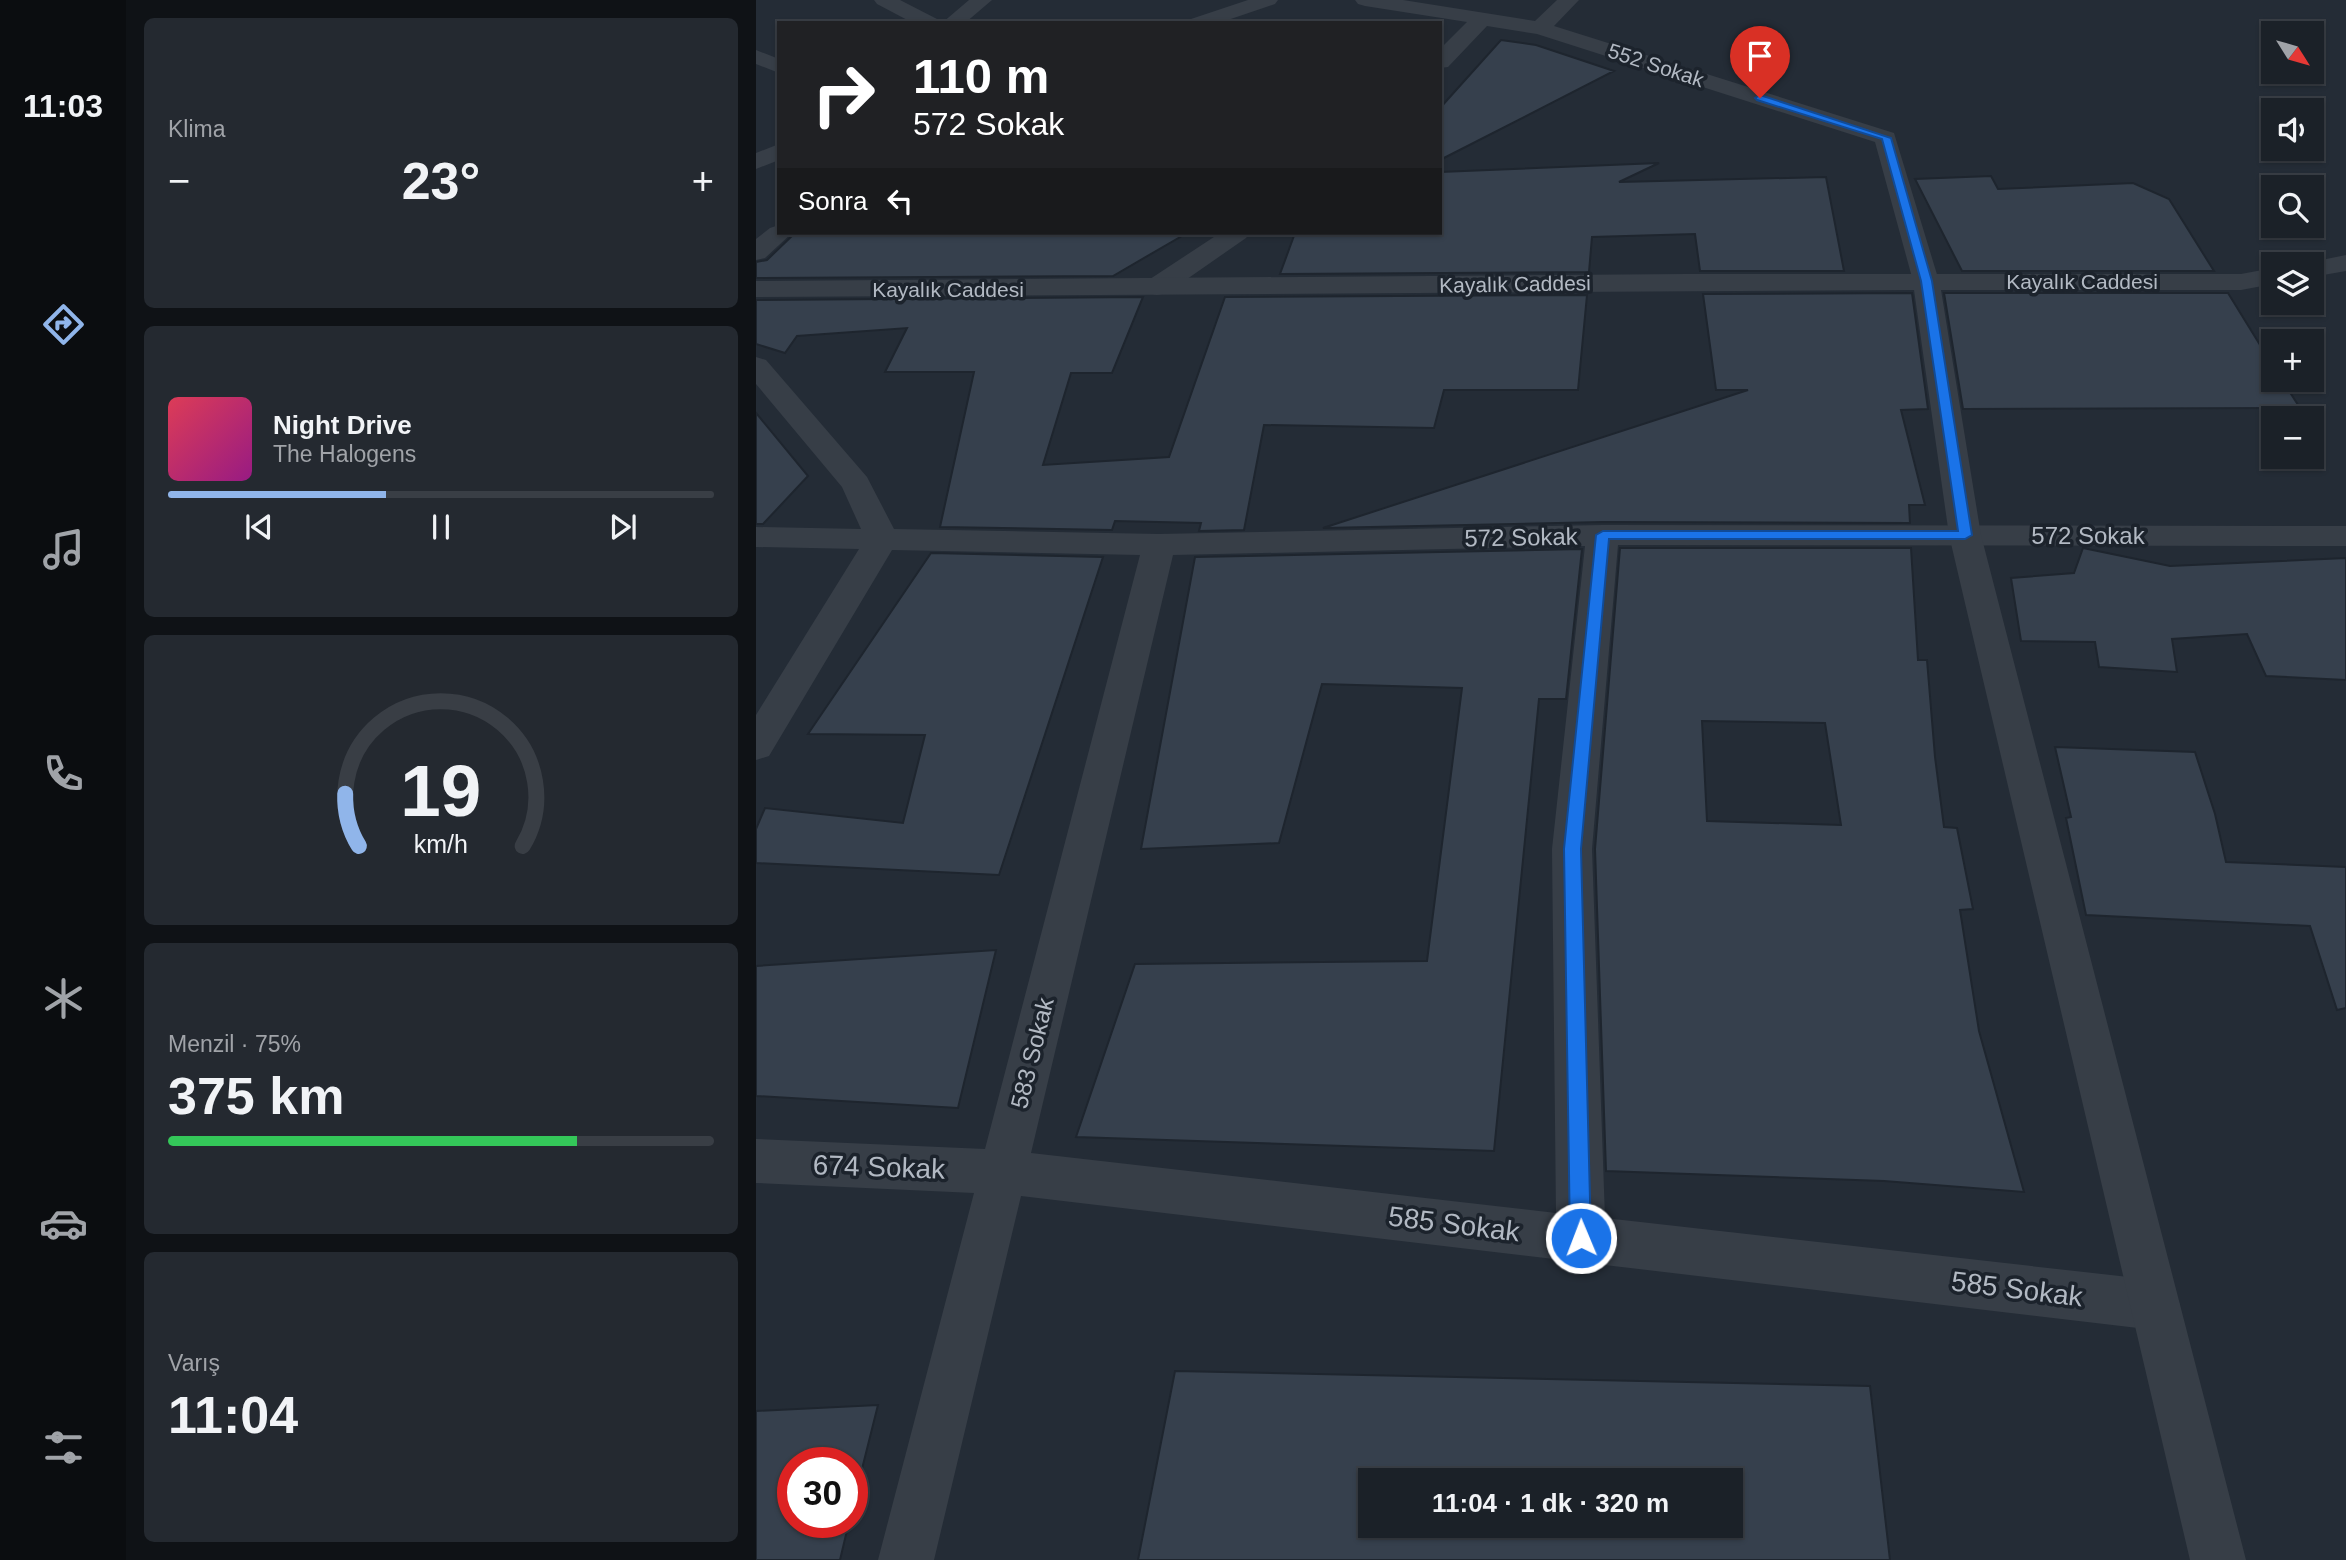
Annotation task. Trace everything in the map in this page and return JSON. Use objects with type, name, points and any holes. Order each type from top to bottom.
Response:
[{"type":"street","points":[[884,0],[926,21]]},
{"type":"street","points":[[955,21],[982,0]]},
{"type":"street","points":[[1203,21],[1244,4],[1268,0]]},
{"type":"street","name":"552 Sokak","points":[[1365,0],[1476,8],[1886,138],[1926,281]]},
{"type":"street","points":[[1541,28],[1569,0]]},
{"type":"street","points":[[1442,59],[1476,8]]},
{"type":"street","points":[[756,56],[777,66]]},
{"type":"street","points":[[756,162],[777,152]]},
{"type":"street","points":[[756,252],[777,235]]},
{"type":"street","points":[[1157,287],[1234,235]]},
{"type":"street","points":[[2324,267],[2346,263]]},
{"type":"street","name":"Kayalık Caddesi","points":[[756,289],[1926,281],[2241,282],[2261,278]]},
{"type":"street","points":[[1926,281],[1965,535],[2218,1560]]},
{"type":"street","points":[[756,366],[856,484],[882,539],[756,746]]},
{"type":"street","points":[[1581,1238],[1573,849],[1603,535]]},
{"type":"street","name":"572 Sokak","points":[[756,537],[1159,545],[1603,535],[2346,536]]},
{"type":"street","name":"583 Sokak","points":[[906,1560],[1159,545]]},
{"type":"street","name":"674 Sokak","points":[[756,1161],[1002,1172]]},
{"type":"street","name":"585 Sokak","points":[[1002,1172],[2155,1305]]},
{"type":"building","points":[[1501,40],[1536,45],[1614,71],[1442,159],[1442,106]]},
{"type":"building","points":[[1659,163],[1619,182],[1826,177],[1844,271],[1700,271],[1695,234],[1592,237],[1589,272],[1280,274],[1294,235],[1442,235],[1442,172]]},
{"type":"building","points":[[1991,176],[1998,189],[2133,183],[2169,199],[2214,271],[1962,271],[1915,179]]},
{"type":"building","points":[[793,235],[1184,235],[1113,276],[756,278],[756,262],[767,260]]},
{"type":"building","points":[[1912,293],[1928,409],[1901,410],[1925,505],[1909,505],[1910,523],[1603,522],[1323,528],[1748,390],[1716,390],[1703,294]]},
{"type":"building","points":[[1944,293],[2228,293],[2261,347],[2261,392],[2290,392],[2299,406],[2261,406],[2261,408],[1963,409]]},
{"type":"building","points":[[1587,295],[1578,390],[1444,390],[1434,428],[1264,425],[1244,530],[1199,531],[1201,523],[1115,521],[1112,530],[940,527],[974,372],[885,372],[907,328],[797,336],[785,353],[756,344],[756,300],[1143,297],[1112,373],[1071,373],[1043,465],[1169,457],[1225,297]]},
{"type":"building","points":[[756,413],[808,476],[763,524],[756,524]]},
{"type":"building","points":[[1620,548],[1911,548],[1918,660],[1927,660],[1944,827],[1957,828],[1973,909],[1960,910],[1979,1031],[2024,1192],[1884,1181],[1606,1171],[1595,849]],"holes":[[[1702,721],[1825,723],[1841,825],[1707,821]]]},
{"type":"building","points":[[2083,548],[2170,566],[2346,558],[2346,680],[2266,676],[2247,634],[2172,639],[2177,672],[2099,667],[2095,642],[2021,641],[2011,578],[2074,573]]},
{"type":"building","points":[[1582,549],[1566,699],[1539,699],[1494,1151],[1076,1137],[1135,964],[1427,961],[1462,688],[1322,684],[1279,843],[1141,849],[1195,557]]},
{"type":"building","points":[[931,553],[1103,557],[999,875],[756,863],[756,829],[765,808],[903,823],[925,735],[808,734]]},
{"type":"building","points":[[2055,747],[2195,752],[2215,814],[2226,862],[2346,867],[2346,1008],[2337,1010],[2310,926],[2086,915],[2066,818],[2071,817]]},
{"type":"building","points":[[996,950],[958,1108],[756,1096],[756,966]]},
{"type":"building","points":[[1175,1371],[1870,1386],[1890,1560],[1138,1560]]},
{"type":"building","points":[[878,1405],[868,1447],[777,1447],[777,1538],[845,1538],[840,1560],[756,1560],[756,1411]]},
{"type":"route","points":[[1581,1238],[1573,849],[1603,535],[1965,535],[1926,281],[1886,138],[1760,98]]}]
